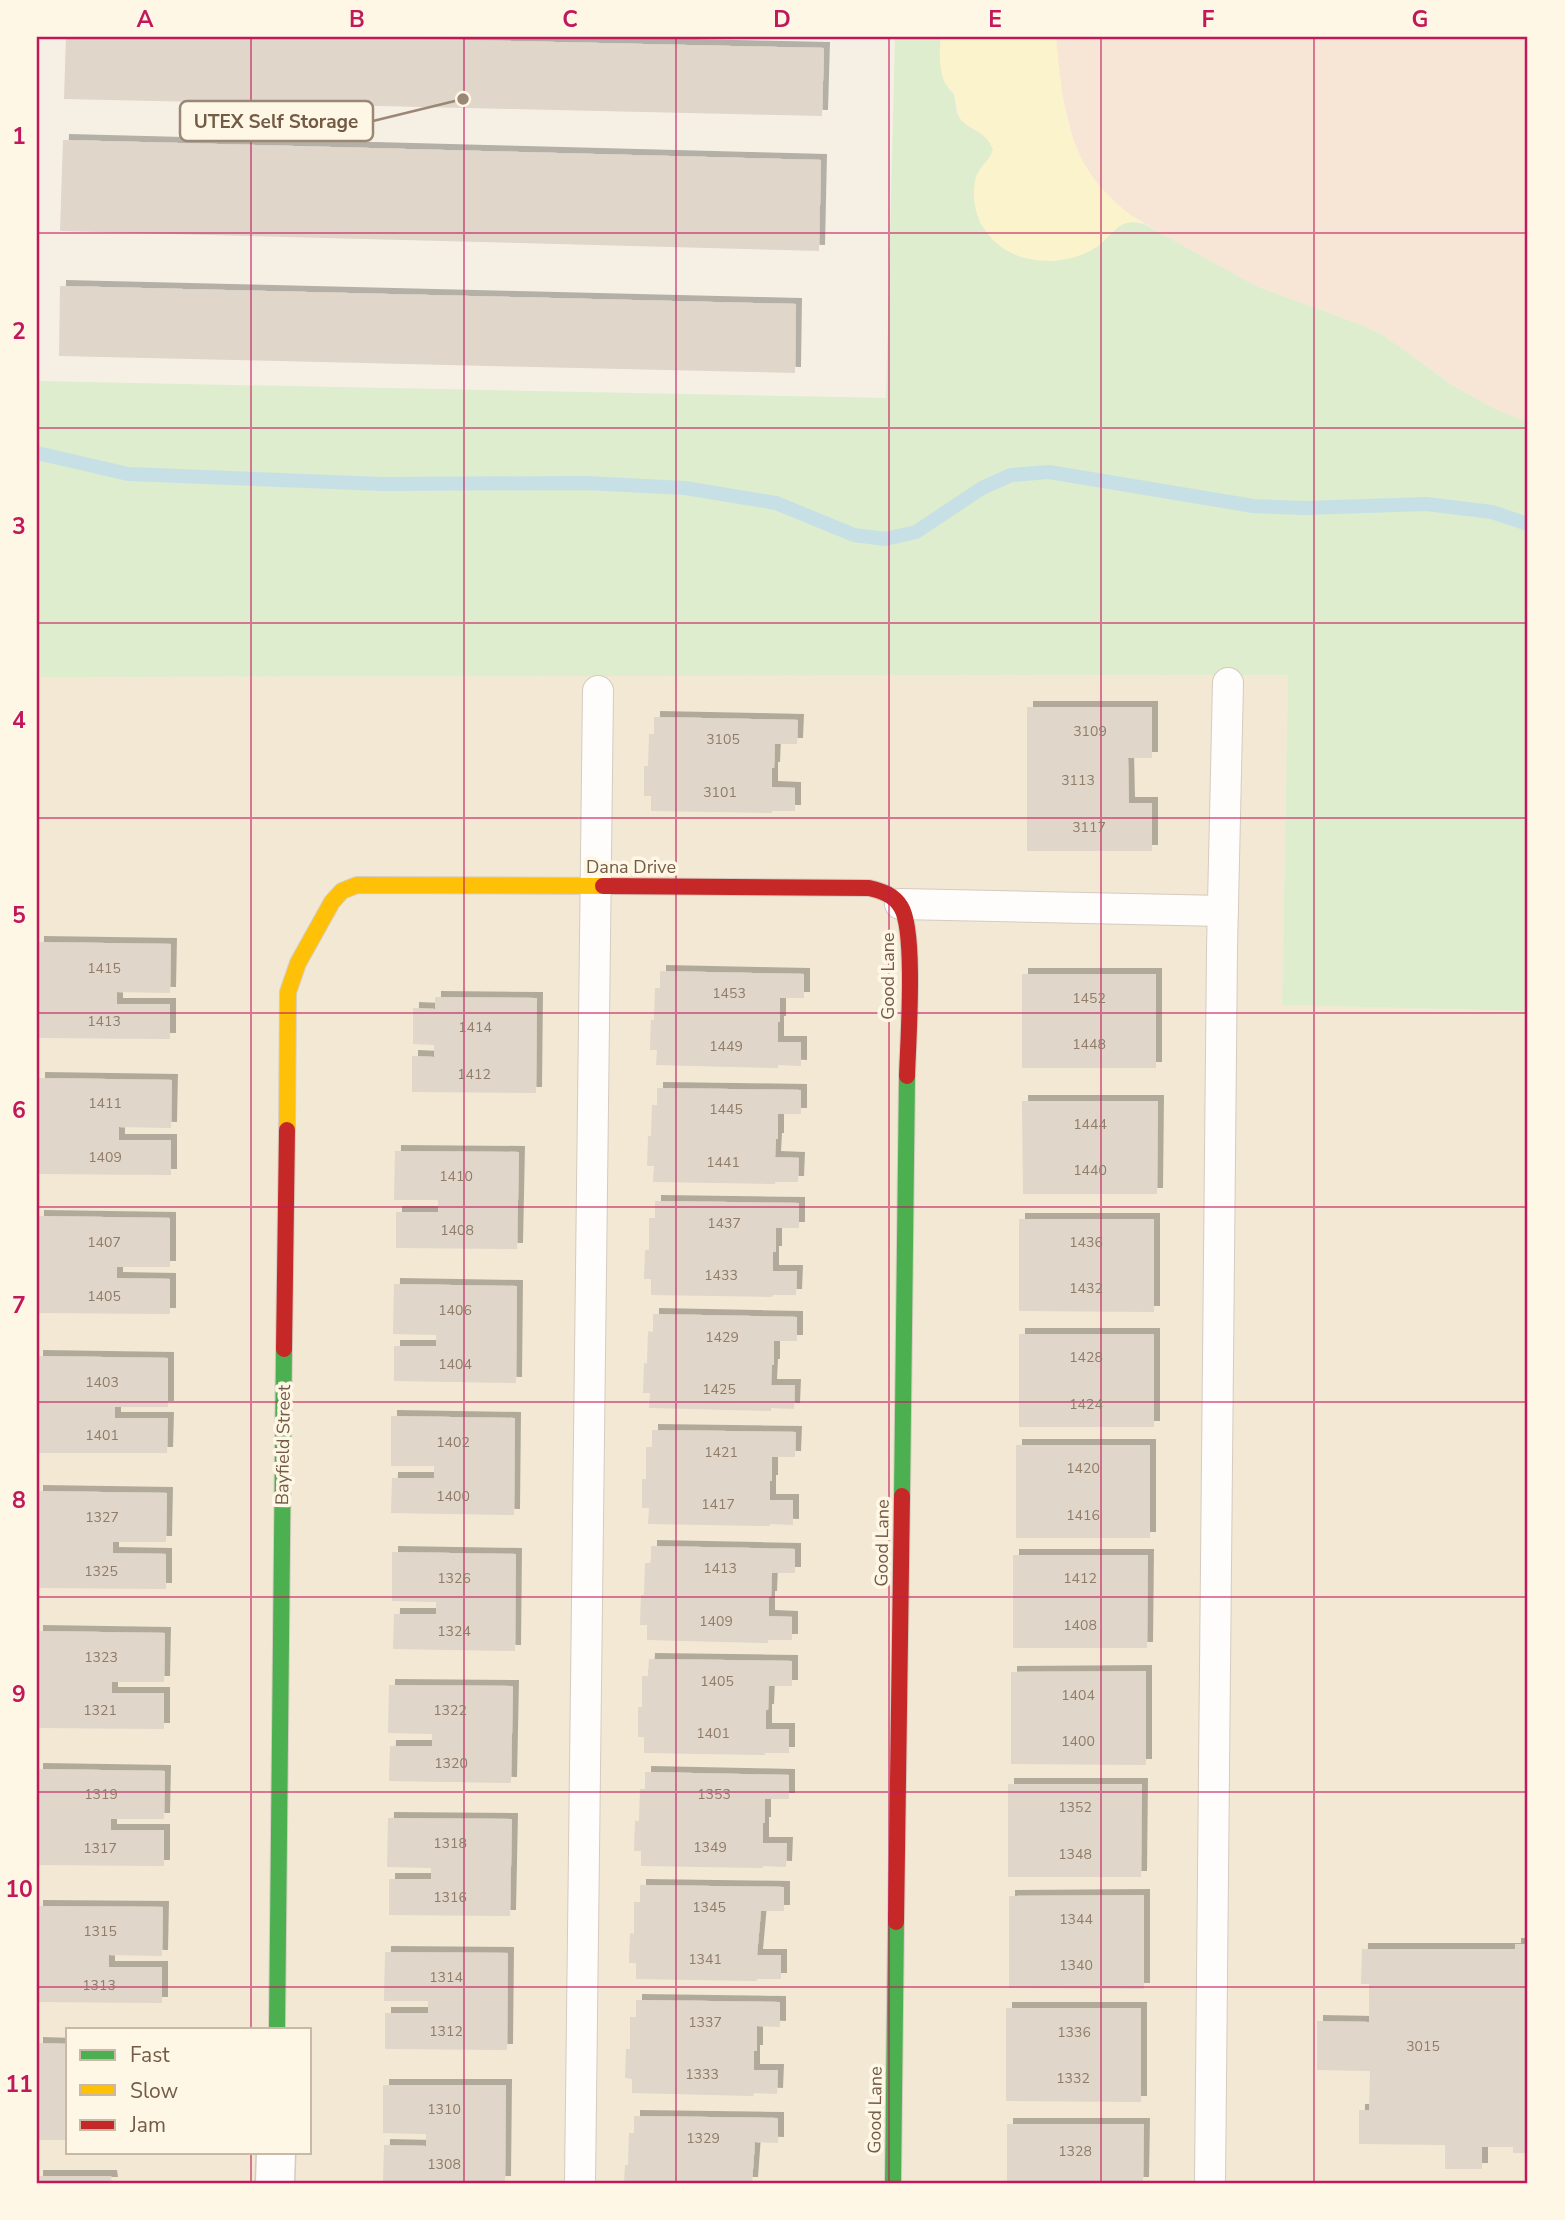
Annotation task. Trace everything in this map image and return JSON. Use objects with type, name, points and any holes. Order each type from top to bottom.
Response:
[{"type":"street","name":"Dana Drive","points":[[357,886],[869,888],[883,890],[900,904]]},
{"type":"street","name":"Bayfield Street","points":[[277,2028],[288,992],[298,963],[332,902],[342,891],[357,886]]},
{"type":"street","name":"Good Lane","points":[[893,2183],[909,941],[905,915],[900,904]]},
{"type":"street","points":[[275,2183],[276,2154]]},
{"type":"lane","points":[[1210,2183],[1223,911],[1228,683]]},
{"type":"lane","points":[[580,2183],[597,691]]},
{"type":"lane","points":[[900,904],[1223,911]]},
{"type":"shaded area","points":[[1056,37],[1528,37],[1528,422],[1493,408],[1452,385],[1383,335],[1256,286],[1123,210],[1106,195],[1093,178],[1073,139],[1061,91]]},
{"type":"shaded area","points":[[1288,675],[1282,1005],[1528,1011],[1528,2183],[37,2183],[37,677]]},
{"type":"green space","points":[[895,37],[941,37],[940,51],[948,88],[954,94],[957,113],[961,119],[986,136],[993,149],[992,155],[976,177],[974,199],[980,223],[1004,249],[1031,259],[1056,261],[1123,224],[1131,221],[1144,224],[1256,286],[1383,335],[1452,385],[1493,408],[1528,422],[1528,1011],[1282,1005],[1288,675],[37,677],[37,381],[886,398]]},
{"type":"sand","points":[[941,37],[1056,37],[1068,120],[1085,165],[1100,186],[1119,205],[1144,224],[1135,222],[1122,225],[1095,248],[1073,258],[1041,261],[1024,258],[996,242],[985,230],[974,199],[976,176],[993,149],[986,139],[959,117],[954,94],[942,76]]},
{"type":"building","points":[[66,37],[328,37],[824,48],[822,116],[64,99]]},
{"type":"building","points":[[63,140],[821,160],[819,251],[60,231]]},
{"type":"building","points":[[60,286],[796,304],[795,373],[59,356]]},
{"type":"building","points":[[1027,707],[1152,707],[1152,758],[1128,758],[1129,803],[1152,803],[1152,851],[1027,851]]},
{"type":"building","points":[[654,717],[798,720],[797,744],[775,744],[772,768],[772,787],[795,788],[795,811],[651,811],[651,796],[644,796],[644,766],[648,766],[649,734],[654,734]]},
{"type":"building","points":[[38,942],[171,944],[170,993],[117,992],[117,1004],[170,1004],[170,1039],[37,1038]]},
{"type":"building","points":[[660,971],[804,974],[804,998],[780,998],[778,1022],[778,1042],[801,1042],[801,1066],[778,1065],[778,1068],[656,1065],[657,1050],[650,1050],[651,1020],[654,1020],[655,988],[660,988]]},
{"type":"building","points":[[1022,974],[1156,974],[1156,1068],[1022,1068]]},
{"type":"building","points":[[435,997],[537,998],[536,1093],[412,1092],[412,1056],[434,1057],[434,1045],[413,1044],[413,1008],[435,1009]]},
{"type":"building","points":[[39,1078],[172,1080],[171,1128],[119,1127],[119,1140],[171,1140],[171,1175],[39,1174]]},
{"type":"building","points":[[657,1088],[801,1090],[801,1114],[778,1114],[775,1157],[799,1158],[798,1182],[653,1182],[654,1166],[647,1166],[648,1136],[651,1136],[652,1105],[657,1105]]},
{"type":"building","points":[[1022,1101],[1158,1101],[1157,1194],[1023,1194]]},
{"type":"building","points":[[395,1151],[519,1152],[517,1249],[396,1248],[396,1212],[438,1212],[438,1200],[394,1200]]},
{"type":"building","points":[[655,1201],[799,1203],[799,1228],[776,1228],[776,1252],[773,1252],[773,1271],[797,1271],[796,1295],[651,1295],[651,1279],[644,1279],[645,1250],[649,1250],[649,1218],[655,1218]]},
{"type":"building","points":[[38,1216],[170,1218],[170,1267],[117,1267],[117,1278],[170,1279],[170,1314],[37,1313]]},
{"type":"building","points":[[1019,1219],[1154,1219],[1154,1312],[1019,1311]]},
{"type":"building","points":[[394,1284],[517,1286],[516,1383],[394,1381],[394,1346],[436,1346],[436,1335],[393,1334]]},
{"type":"building","points":[[653,1314],[797,1317],[797,1341],[774,1341],[771,1385],[795,1385],[794,1409],[771,1408],[771,1411],[649,1408],[650,1393],[643,1393],[644,1363],[647,1364],[648,1331],[653,1332]]},
{"type":"building","points":[[1019,1334],[1154,1334],[1154,1427],[1019,1427]]},
{"type":"building","points":[[37,1356],[168,1358],[168,1407],[115,1407],[115,1418],[168,1418],[167,1453],[37,1453]]},
{"type":"building","points":[[391,1416],[515,1418],[514,1515],[391,1513],[392,1478],[434,1478],[434,1466],[391,1466]]},
{"type":"building","points":[[652,1430],[796,1432],[795,1457],[772,1457],[770,1481],[770,1500],[793,1500],[793,1525],[648,1524],[649,1508],[642,1508],[642,1479],[646,1479],[646,1447],[652,1447]]},
{"type":"building","points":[[1016,1445],[1150,1445],[1150,1538],[1016,1538]]},
{"type":"building","points":[[37,1491],[167,1493],[166,1542],[113,1542],[113,1553],[166,1554],[166,1589],[37,1588]]},
{"type":"building","points":[[651,1546],[795,1549],[795,1573],[772,1573],[769,1597],[769,1616],[792,1617],[792,1640],[768,1640],[768,1643],[647,1640],[647,1625],[640,1625],[641,1595],[644,1595],[645,1563],[651,1563]]},
{"type":"building","points":[[392,1552],[516,1554],[515,1651],[393,1649],[394,1614],[436,1614],[436,1602],[392,1601]]},
{"type":"building","points":[[1013,1555],[1148,1555],[1147,1648],[1013,1648]]},
{"type":"building","points":[[37,1631],[165,1633],[164,1682],[112,1682],[112,1693],[164,1693],[164,1729],[37,1728]]},
{"type":"building","points":[[649,1659],[792,1661],[792,1686],[769,1686],[766,1710],[766,1729],[789,1729],[789,1753],[644,1753],[644,1737],[638,1737],[638,1707],[642,1707],[642,1676],[648,1676]]},
{"type":"building","points":[[1146,1671],[1146,1765],[1011,1764],[1011,1672]]},
{"type":"building","points":[[389,1685],[513,1686],[511,1783],[389,1781],[390,1746],[432,1746],[432,1734],[388,1733]]},
{"type":"building","points":[[37,1769],[165,1771],[164,1819],[111,1819],[111,1830],[164,1830],[164,1866],[37,1865]]},
{"type":"building","points":[[645,1772],[789,1775],[789,1799],[765,1799],[763,1823],[763,1843],[787,1843],[786,1867],[641,1866],[641,1851],[634,1851],[635,1821],[639,1821],[640,1789],[645,1789]]},
{"type":"building","points":[[1008,1784],[1142,1784],[1141,1877],[1008,1877]]},
{"type":"building","points":[[388,1818],[512,1819],[510,1916],[389,1915],[389,1879],[431,1879],[431,1868],[387,1867]]},
{"type":"building","points":[[640,1885],[784,1887],[784,1911],[761,1911],[757,1955],[781,1955],[781,1979],[636,1979],[636,1963],[629,1963],[630,1933],[634,1934],[634,1902],[640,1902]]},
{"type":"building","points":[[1144,1895],[1144,1989],[1009,1988],[1009,1896]]},
{"type":"building","points":[[37,1906],[163,1907],[162,1956],[109,1955],[109,1967],[162,1967],[162,2003],[37,2002]]},
{"type":"building","points":[[1515,1944],[1528,1944],[1528,2153],[1513,2153],[1513,2147],[1482,2147],[1482,2169],[1445,2169],[1445,2145],[1359,2144],[1359,2110],[1369,2110],[1370,2071],[1317,2070],[1317,2021],[1369,2022],[1369,1984],[1361,1984],[1362,1949],[1515,1949]]},
{"type":"building","points":[[385,1952],[508,1953],[507,2050],[385,2049],[385,2013],[428,2013],[428,2001],[384,2001]]},
{"type":"building","points":[[636,2000],[780,2002],[780,2027],[757,2026],[757,2051],[754,2051],[754,2070],[778,2070],[777,2094],[754,2093],[753,2096],[632,2093],[632,2079],[625,2078],[626,2049],[630,2049],[630,2017],[636,2017]]},
{"type":"building","points":[[1006,2008],[1141,2008],[1141,2102],[1006,2101]]},
{"type":"building","points":[[37,2043],[66,2044],[66,2140],[37,2140]]},
{"type":"building","points":[[383,2085],[506,2085],[505,2182],[383,2182],[384,2145],[426,2146],[426,2134],[383,2133]]},
{"type":"building","points":[[634,2116],[778,2118],[778,2143],[755,2142],[752,2183],[624,2183],[625,2165],[628,2165],[629,2133],[634,2133]]},
{"type":"building","points":[[1007,2124],[1144,2124],[1143,2183],[1007,2183]]},
{"type":"building","points":[[37,2176],[111,2176],[112,2183],[37,2183]]},
{"type":"waterway","points":[[37,453],[128,474],[383,484],[586,483],[685,488],[776,503],[854,535],[885,539],[916,532],[982,488],[1011,475],[1049,472],[1253,506],[1305,508],[1426,504],[1492,512],[1528,524]]},
{"type":"traffic: fast","points":[[902,1496],[907,1076]]},
{"type":"traffic: fast","points":[[277,2028],[284,1349]]},
{"type":"traffic: fast","points":[[893,2183],[896,1922]]},
{"type":"traffic: slow","points":[[287,1130],[288,992],[298,963],[332,902],[342,891],[357,885],[603,886]]},
{"type":"traffic: jam","points":[[603,886],[869,888],[883,892],[898,903],[906,920],[910,962],[907,1076]]},
{"type":"traffic: jam","points":[[284,1349],[287,1130]]},
{"type":"traffic: jam","points":[[896,1922],[902,1496]]},
{"type":"place","name":"UTEX Self Storage","points":[[463,99]]}]
